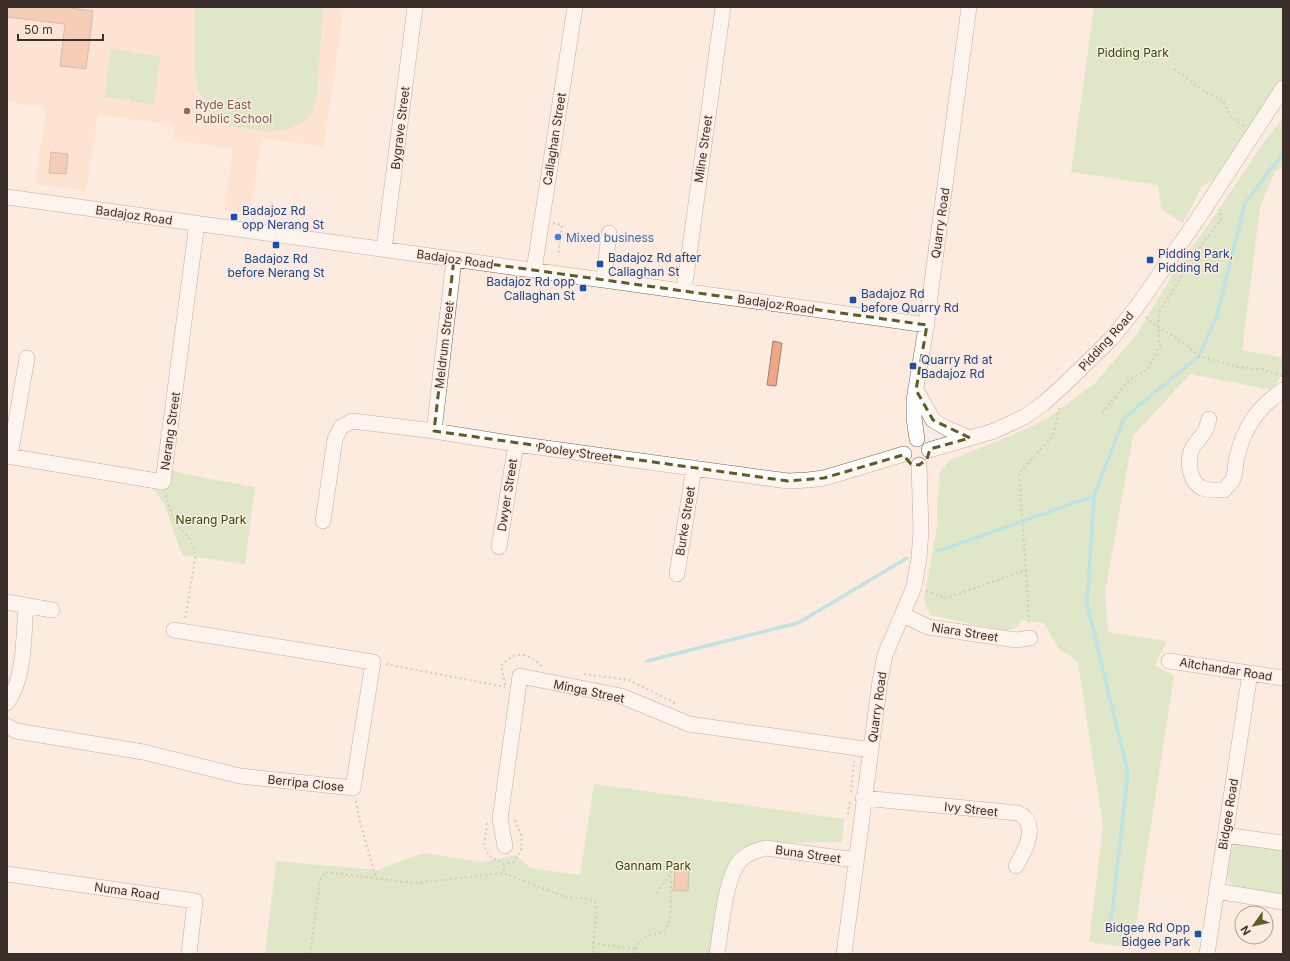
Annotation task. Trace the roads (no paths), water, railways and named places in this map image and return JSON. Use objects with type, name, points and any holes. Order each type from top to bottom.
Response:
[{"type":"street","name":"Bygrave Street","points":[[384,250],[415,7]]},
{"type":"street","name":"Callaghan Street","points":[[534,270],[575,7]]},
{"type":"street","name":"Milne Street","points":[[684,291],[723,7]]},
{"type":"street","name":"Quarry Road","points":[[917,439],[914,418],[916,390],[927,325],[969,7]]},
{"type":"street","name":"Pidding Road","points":[[929,450],[994,431],[1015,422],[1044,403],[1112,338],[1136,308],[1217,190],[1283,88]]},
{"type":"street","name":"Badajoz Road","points":[[7,197],[927,325]]},
{"type":"street","name":"Nerang Street","points":[[8,456],[163,482],[197,223]]},
{"type":"street","points":[[604,280],[609,233]]},
{"type":"street","name":"Meldrum Street","points":[[434,431],[454,259]]},
{"type":"street","points":[[8,456],[27,358]]},
{"type":"street","points":[[916,390],[933,420],[948,429],[970,438]]},
{"type":"street","points":[[1209,419],[1205,431],[1191,452],[1190,469],[1193,479],[1201,487],[1212,491],[1224,490],[1233,480],[1236,458],[1242,437],[1252,419],[1271,398],[1283,390]]},
{"type":"street","name":"Pooley Street","points":[[323,521],[335,439],[341,427],[352,421],[434,431],[516,444],[788,481],[824,478],[904,454]]},
{"type":"street","points":[[917,439],[926,443],[929,450],[927,459],[919,465],[911,464],[905,458],[904,454],[905,446],[908,442],[917,439]]},
{"type":"street","name":"Dwyer Street","points":[[499,546],[516,444]]},
{"type":"street","name":"Quarry Road","points":[[844,954],[880,681],[886,655],[914,587],[919,558],[921,531],[919,465]]},
{"type":"street","name":"Burke Street","points":[[677,574],[694,468]]},
{"type":"street","points":[[7,602],[52,610]]},
{"type":"street","points":[[7,703],[14,691],[22,661],[26,605]]},
{"type":"street","name":"Niara Street","points":[[903,615],[928,627],[1016,640],[1030,638]]},
{"type":"street","name":"Berripa Close","points":[[7,726],[16,731],[143,752],[240,776],[353,788],[373,662],[178,631]]},
{"type":"street","name":"Aitchandar Road","points":[[1168,661],[1283,678]]},
{"type":"street","name":"Bidgee Road","points":[[1207,954],[1250,673]]},
{"type":"street","name":"Minga Street","points":[[505,846],[500,819],[520,676],[621,696],[689,724],[871,750]]},
{"type":"street","name":"Ivy Street","points":[[864,798],[1018,813],[1027,820],[1029,839],[1025,852],[1016,866]]},
{"type":"street","points":[[1225,835],[1283,843]]},
{"type":"street","name":"Buna Street","points":[[717,954],[729,880],[736,866],[743,858],[753,852],[766,848],[856,860]]},
{"type":"street","name":"Numa Road","points":[[7,874],[194,901],[188,954]]},
{"type":"street","points":[[1216,891],[1283,902]]},
{"type":"waterway","points":[[1110,929],[1128,773],[1087,604],[1094,496],[1124,418],[1199,356],[1217,315],[1245,203],[1283,153]]},
{"type":"waterway","points":[[938,551],[1094,496]]},
{"type":"waterway","points":[[647,661],[798,623],[907,558]]},
{"type":"place","name":"Ryde East Public School","points":[[187,111]]},
{"type":"place","name":"Badajoz Rd opp Nerang St","points":[[234,217]]},
{"type":"place","name":"Mixed business","points":[[558,237]]},
{"type":"place","name":"Badajoz Rd before Nerang St","points":[[276,245]]},
{"type":"place","name":"Pidding Park, Pidding Rd","points":[[1150,260]]},
{"type":"place","name":"Badajoz Rd after Callaghan St","points":[[600,264]]},
{"type":"place","name":"Badajoz Rd opp Callaghan St","points":[[583,288]]},
{"type":"place","name":"Badajoz Rd before Quarry Rd","points":[[853,300]]},
{"type":"place","name":"Quarry Rd at Badajoz Rd","points":[[913,366]]},
{"type":"place","name":"Bidgee Rd Opp Bidgee Park","points":[[1198,934]]},
{"type":"park label","name":"Pidding Park","points":[[1133,52]]},
{"type":"park label","name":"Nerang Park","points":[[211,519]]},
{"type":"park label","name":"Gannam Park","points":[[653,865]]}]
